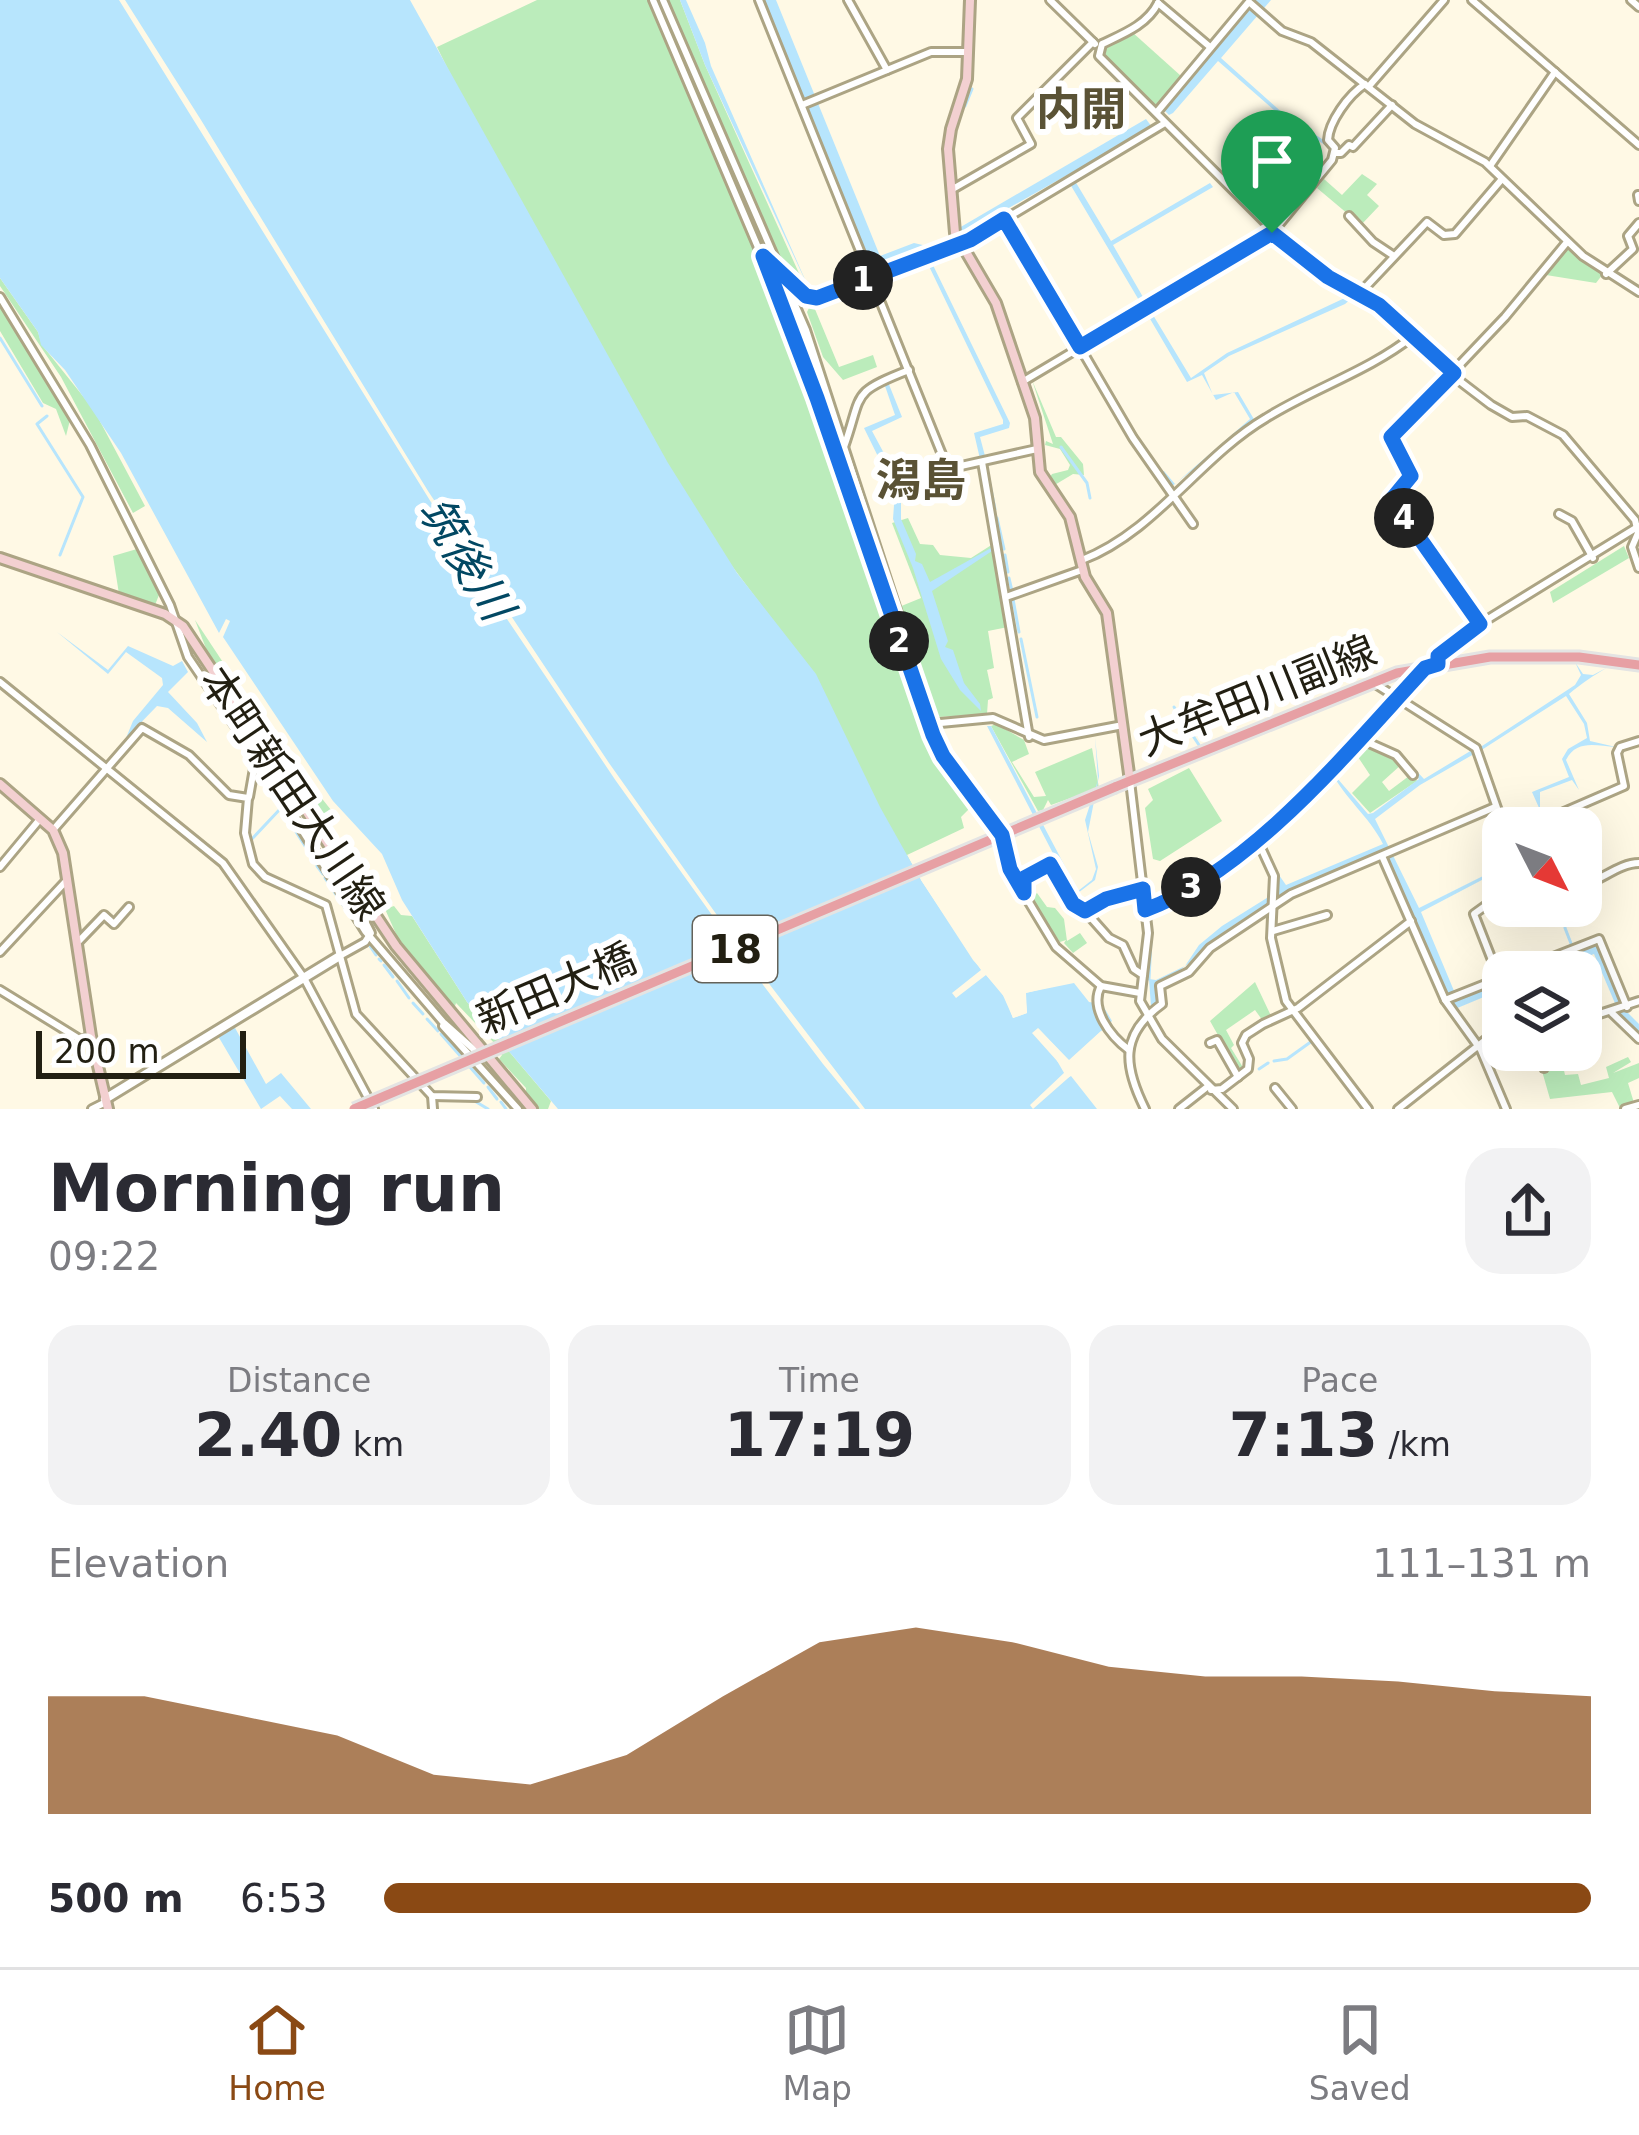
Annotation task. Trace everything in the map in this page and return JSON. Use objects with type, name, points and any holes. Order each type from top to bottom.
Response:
[{"type":"main road","points":[[970,0],[964,95],[951,128],[951,190],[959,242],[996,303],[1038,435],[1040,472],[1070,517],[1082,565],[1107,614],[1130,781]]},
{"type":"main road","points":[[0,558],[175,619]]},
{"type":"main road","name":"本町新田大川線","points":[[175,619],[350,880],[433,994],[532,1109]]},
{"type":"main road","name":"大牟田川副線","points":[[1115,788],[1372,681],[1438,664],[1542,656],[1639,665]]},
{"type":"main road","points":[[0,784],[53,830],[69,877],[91,1036],[107,1104]]},
{"type":"main road","name":"新田大橋","points":[[354,1109],[1115,788]]},
{"type":"street","points":[[653,0],[785,311],[943,756],[1002,835],[1010,869],[1056,946],[1101,986],[1140,993]]},
{"type":"street","points":[[663,0],[808,335],[897,610],[903,652]]},
{"type":"street","points":[[759,0],[945,461],[961,466],[1037,449]]},
{"type":"street","points":[[848,0],[887,70]]},
{"type":"street","points":[[1050,0],[1096,44],[1100,56],[1162,125],[1270,234],[1328,277],[1360,293],[1491,406],[1512,417],[1527,416],[1563,435],[1639,526]]},
{"type":"street","points":[[1336,153],[1327,132],[1348,98],[1367,85],[1444,0]]},
{"type":"street","points":[[1472,0],[1639,146]]},
{"type":"street","points":[[1631,0],[1639,7]]},
{"type":"street","points":[[1156,113],[1250,1],[1282,31],[1311,42],[1425,131],[1490,166],[1568,242],[1606,274],[1639,292]]},
{"type":"street","points":[[951,190],[1031,143],[1017,118],[1096,44],[1138,26],[1157,2],[1210,47]]},
{"type":"street","points":[[802,105],[938,50],[968,52]]},
{"type":"street","points":[[1490,166],[1555,72]]},
{"type":"street","points":[[1022,382],[1270,234],[1336,153],[1353,147],[1392,105]]},
{"type":"street","points":[[763,256],[806,296],[817,298],[959,242],[1162,125]]},
{"type":"street","points":[[1360,293],[1427,222],[1444,235],[1454,234],[1502,179]]},
{"type":"street","points":[[1348,216],[1372,242],[1394,256]]},
{"type":"street","points":[[1004,219],[1132,438],[1193,524]]},
{"type":"street","points":[[1606,274],[1633,249],[1628,236],[1639,223]]},
{"type":"street","points":[[1480,624],[1392,499],[1411,476],[1391,437],[1454,373],[1568,242]]},
{"type":"street","points":[[0,297],[83,430],[175,619],[188,657],[370,937],[442,1022],[492,1063]]},
{"type":"street","points":[[785,311],[808,335]]},
{"type":"street","points":[[1006,597],[1082,565],[1265,418],[1411,338]]},
{"type":"street","points":[[843,448],[858,396],[909,370]]},
{"type":"street","points":[[982,462],[1029,736]]},
{"type":"street","points":[[1559,514],[1572,521],[1593,558]]},
{"type":"street","points":[[1438,664],[1438,656],[1480,624],[1639,526]]},
{"type":"street","points":[[1639,526],[1632,548],[1639,568]]},
{"type":"street","points":[[1145,910],[1174,899],[1282,822],[1425,668]]},
{"type":"street","points":[[1372,681],[1476,748],[1495,807]]},
{"type":"street","points":[[0,682],[223,863],[304,978],[374,1109]]},
{"type":"street","points":[[929,724],[993,718],[1044,740],[1123,725]]},
{"type":"street","points":[[53,830],[127,743],[147,729],[189,754],[229,795],[248,798]]},
{"type":"street","points":[[1358,738],[1396,755],[1413,775]]},
{"type":"street","points":[[1576,807],[1624,786],[1617,753],[1620,747],[1639,741]]},
{"type":"street","points":[[258,760],[286,782]]},
{"type":"street","points":[[258,760],[245,833],[253,864],[280,886],[324,901],[356,1014],[433,1096],[433,1109]]},
{"type":"street","points":[[1130,781],[1145,910],[1147,948],[1140,993],[1146,1015],[1173,1051],[1232,1109]]},
{"type":"street","points":[[1144,1109],[1128,1072],[1129,1049],[1146,1015],[1162,1004],[1160,986],[1189,972],[1210,948],[1274,905],[1482,813]]},
{"type":"street","points":[[0,867],[41,818]]},
{"type":"street","points":[[1257,839],[1274,877],[1272,931],[1279,978],[1291,1011],[1368,1109]]},
{"type":"street","points":[[1387,854],[1444,1000],[1506,1109]]},
{"type":"street","points":[[1602,879],[1628,863],[1639,862]]},
{"type":"street","points":[[1024,893],[1024,878],[1050,864],[1073,904],[1123,945],[1134,969],[1143,975]]},
{"type":"street","points":[[0,952],[69,877]]},
{"type":"street","points":[[350,880],[351,894],[370,937]]},
{"type":"street","points":[[1085,911],[1106,899],[1143,889]]},
{"type":"street","points":[[79,941],[104,915],[114,924],[129,907]]},
{"type":"street","points":[[1482,908],[1474,914],[1490,951]]},
{"type":"street","points":[[1272,931],[1327,915]]},
{"type":"street","points":[[1179,1109],[1209,1089],[1222,1089],[1250,1065],[1242,1039],[1291,1011],[1411,921]]},
{"type":"street","points":[[92,1109],[107,1104],[370,937]]},
{"type":"street","points":[[1568,951],[1599,939],[1626,1007]]},
{"type":"street","points":[[1444,1000],[1482,985]]},
{"type":"street","points":[[1101,986],[1096,1000],[1110,1028],[1129,1049]]},
{"type":"street","points":[[0,990],[81,1040],[91,1036]]},
{"type":"street","points":[[1602,1015],[1639,1001]]},
{"type":"street","points":[[1614,1012],[1639,1040]]},
{"type":"street","points":[[442,1022],[448,1035],[518,1109]]},
{"type":"street","points":[[1210,1043],[1217,1040],[1238,1077]]},
{"type":"street","points":[[1398,1109],[1482,1041]]},
{"type":"street","points":[[1275,1088],[1292,1109]]},
{"type":"street","points":[[433,1096],[477,1097]]},
{"type":"street","points":[[1625,1109],[1639,1105]]},
{"type":"green space","points":[[537,0],[648,0],[747,228],[813,397],[934,746],[946,774],[952,772],[971,807],[961,817],[964,828],[907,855],[959,954],[771,618],[693,514],[520,199],[514,203],[437,47]]},
{"type":"green space","points":[[666,0],[680,0],[807,291],[781,265]]},
{"type":"green space","points":[[1132,32],[1181,76],[1156,105],[1150,105],[1102,55],[1103,46]]},
{"type":"green space","points":[[1362,174],[1377,184],[1367,195],[1379,206],[1361,225],[1317,188],[1324,179],[1342,195]]},
{"type":"green space","points":[[1569,246],[1603,274],[1596,283],[1546,275]]},
{"type":"green space","points":[[0,278],[42,345],[94,410],[145,506],[133,513],[61,377],[0,286]]},
{"type":"green space","points":[[812,302],[839,367],[873,355],[877,367],[843,380],[823,357],[807,312]]},
{"type":"green space","points":[[0,303],[71,416],[66,436],[56,409],[43,403],[0,331]]},
{"type":"green space","points":[[1032,380],[1056,437],[1083,464],[1084,475],[1073,474],[1053,486],[1048,480],[1070,465],[1060,449],[1045,445],[1046,441],[1053,444]]},
{"type":"green space","points":[[908,518],[920,544],[933,545],[940,555],[971,558],[993,544],[1008,627],[988,631],[994,668],[987,670],[993,698],[988,700],[987,714],[939,717],[930,710],[899,607],[921,598],[892,523]]},
{"type":"green space","points":[[1624,546],[1629,558],[1553,603],[1550,592]]},
{"type":"green space","points":[[137,549],[159,595],[155,605],[119,594],[113,556]]},
{"type":"green space","points":[[195,620],[267,729],[288,776],[212,664]]},
{"type":"green space","points":[[996,724],[1024,740],[1029,754],[1012,762],[1034,797],[1046,796],[1035,772],[1092,748],[1099,788],[1051,805],[1048,800],[1038,811],[991,726]]},
{"type":"green space","points":[[273,737],[339,820],[329,829],[380,906],[388,930],[298,794],[297,781]]},
{"type":"green space","points":[[1368,747],[1402,764],[1382,782],[1389,791],[1413,773],[1417,781],[1370,813],[1352,793],[1370,775],[1358,757]]},
{"type":"green space","points":[[1189,768],[1222,821],[1160,861],[1153,859],[1145,808],[1153,800],[1148,789]]},
{"type":"green space","points":[[1037,893],[1064,919],[1067,941],[1080,933],[1087,943],[1073,953],[1066,940],[1060,942],[1031,899]]},
{"type":"green space","points":[[394,906],[401,915],[412,916],[467,1002],[551,1101],[548,1109],[538,1109],[499,1059],[498,1047],[456,1003],[453,1012],[404,952],[385,909]]},
{"type":"green space","points":[[1255,982],[1272,1018],[1263,1021],[1255,1010],[1226,1030],[1244,1069],[1240,1074],[1210,1021]]},
{"type":"green space","points":[[1628,1057],[1631,1062],[1613,1073],[1639,1063],[1639,1078],[1628,1083],[1634,1103],[1620,1108],[1612,1092],[1550,1099],[1542,1071],[1578,1074],[1581,1085],[1609,1078],[1606,1067]]},
{"type":"water","name":"筑後川","points":[[0,0],[410,0],[668,463],[737,573],[816,674],[880,807],[973,960],[1002,993],[1013,1018],[1027,1013],[1025,993],[1074,983],[1089,1002],[1102,1004],[1112,1021],[1069,1061],[1038,1028],[1067,1078],[1071,1076],[1097,1109],[558,1109],[467,1002],[402,900],[382,854],[333,801],[223,637],[230,621],[226,619],[219,633],[121,453],[65,370],[41,345],[38,332],[0,278]]},
{"type":"water","points":[[680,0],[686,0],[811,293],[705,65]]},
{"type":"water","points":[[762,0],[776,0],[880,256],[914,243],[927,246],[953,240],[873,271]]},
{"type":"water","points":[[1256,0],[1271,0],[1221,58],[1332,150],[1275,111],[1218,61],[1173,113],[1163,109]]},
{"type":"water","points":[[1146,119],[1152,127],[961,235],[959,228]]},
{"type":"water","points":[[1075,181],[1111,241],[1210,183],[1213,187],[1113,245],[1147,304],[1143,307],[1070,184]]},
{"type":"water","points":[[930,259],[1010,423],[1009,428],[980,437],[985,456],[980,459],[974,433],[1003,424],[1003,420],[926,260]]},
{"type":"water","points":[[1352,298],[1229,356],[1204,373],[1212,394],[1202,375],[1187,382],[1146,312],[1150,310],[1191,378],[1227,353]]},
{"type":"water","points":[[888,382],[902,417],[872,431],[901,485],[901,519],[915,561],[922,564],[930,582],[992,551],[932,591],[948,641],[945,647],[953,650],[964,683],[981,711],[960,690],[941,659],[893,519],[895,491],[864,428],[895,415],[884,383]]},
{"type":"water","points":[[1234,392],[1238,392],[1255,421],[1177,482],[1250,419]]},
{"type":"water","points":[[57,632],[108,670],[128,646],[173,666],[182,661],[188,672],[168,692],[197,723],[207,742],[168,708],[157,706],[126,738],[133,721],[163,685],[162,678],[126,652],[108,674]]},
{"type":"water","points":[[1575,662],[1583,674],[1593,675],[1608,667],[1569,694],[1587,723],[1590,741],[1616,747],[1588,745],[1570,753],[1566,760],[1579,790],[1572,780],[1540,792],[1539,807],[1532,792],[1569,777],[1562,759],[1568,749],[1587,738],[1566,696],[1479,748],[1575,685],[1581,675]]},
{"type":"water","points":[[987,726],[1078,891],[1092,880],[1096,869],[1085,820],[1098,780],[1095,737],[1099,776],[1088,832],[1098,867],[1095,880],[1078,893],[1085,906],[1073,892]]},
{"type":"water","points":[[1376,744],[1398,751],[1424,779],[1472,750],[1474,754],[1420,785],[1375,819],[1419,908],[1482,876],[1421,912],[1457,998],[1482,988],[1482,998],[1455,1009],[1384,850],[1286,895],[1231,927],[1186,965],[1199,945],[1222,926],[1278,891],[1274,868],[1286,885],[1383,844],[1331,771],[1368,814],[1419,779],[1403,757]]},
{"type":"water","points":[[1599,944],[1602,951],[1576,951]]},
{"type":"water","points":[[1602,952],[1625,1010],[1639,1024],[1639,1034],[1620,1015],[1602,973]]},
{"type":"water","points":[[1184,966],[1158,984],[1158,1000],[1151,1007],[1149,979]]},
{"type":"water","points":[[234,1026],[266,1084],[281,1073],[311,1109],[292,1109],[280,1096],[261,1109],[218,1036]]},
{"type":"pier","points":[[119,0],[125,0],[201,120],[428,491],[609,763],[736,942],[920,866],[924,874],[744,951],[865,1109],[860,1109],[823,1064],[739,953],[502,1053],[495,1044],[732,943],[462,552]]},
{"type":"pier","points":[[926,878],[1007,990],[1016,1011],[1021,1009],[1022,987],[1055,980],[1058,985],[1026,993],[1027,1013],[1013,1018],[1006,999],[986,975],[956,998],[952,993],[981,970],[921,880]]},
{"type":"pier","points":[[1038,1028],[1069,1060],[1101,1031],[1104,1036],[1070,1066],[1075,1072],[1033,1109],[1030,1105],[1066,1071],[1032,1033]]},
{"type":"waterway","points":[[965,106],[972,89]]},
{"type":"waterway","points":[[0,338],[42,406]]},
{"type":"waterway","points":[[47,416],[37,424],[83,497],[60,555]]},
{"type":"waterway","points":[[1061,447],[1087,483],[1090,498]]},
{"type":"waterway","points":[[986,465],[995,509]]},
{"type":"waterway","points":[[997,518],[1004,549]]},
{"type":"waterway","points":[[1005,555],[1008,572]]},
{"type":"waterway","points":[[1009,578],[1012,591]]},
{"type":"waterway","points":[[1013,599],[1019,632]]},
{"type":"waterway","points":[[1021,639],[1037,717]]},
{"type":"waterway","points":[[1174,707],[1199,745]]},
{"type":"waterway","points":[[251,840],[282,807]]},
{"type":"waterway","points":[[284,812],[290,822]]},
{"type":"waterway","points":[[293,827],[305,846]]},
{"type":"waterway","points":[[307,851],[314,861]]},
{"type":"waterway","points":[[317,866],[323,874]]},
{"type":"waterway","points":[[325,878],[363,935]]},
{"type":"waterway","points":[[1565,927],[1572,946]]},
{"type":"waterway","points":[[1149,979],[1151,940]]},
{"type":"waterway","points":[[370,946],[376,955]]},
{"type":"waterway","points":[[384,965],[393,977]]},
{"type":"waterway","points":[[397,981],[409,998]]},
{"type":"waterway","points":[[413,1003],[423,1014]]},
{"type":"waterway","points":[[427,1019],[438,1031]]},
{"type":"waterway","points":[[441,1034],[484,1083]]},
{"type":"waterway","points":[[1274,1061],[1287,1059],[1312,1041]]},
{"type":"waterway","points":[[1259,1069],[1268,1063]]},
{"type":"waterway","points":[[488,1087],[497,1099]]},
{"type":"waterway","points":[[437,1099],[473,1100],[488,1109]]},
{"type":"waterway","points":[[501,1102],[506,1109]]},
{"type":"district","name":"内開","points":[[1081,109]]},
{"type":"district","name":"潟島","points":[[921,480]]},
{"type":"route","points":[[1004,219],[1080,347],[1272,233],[1328,277],[1379,305],[1454,373],[1391,437],[1411,470],[1392,499],[1480,624],[1438,656],[1438,664],[1425,668],[1282,822],[1174,899],[1145,910],[1143,889],[1106,899],[1085,911],[1077,909],[1050,864],[1024,878],[1024,893],[1010,869],[1002,835],[943,756],[933,735],[763,256],[806,296],[817,298],[970,240],[1004,219]]}]
